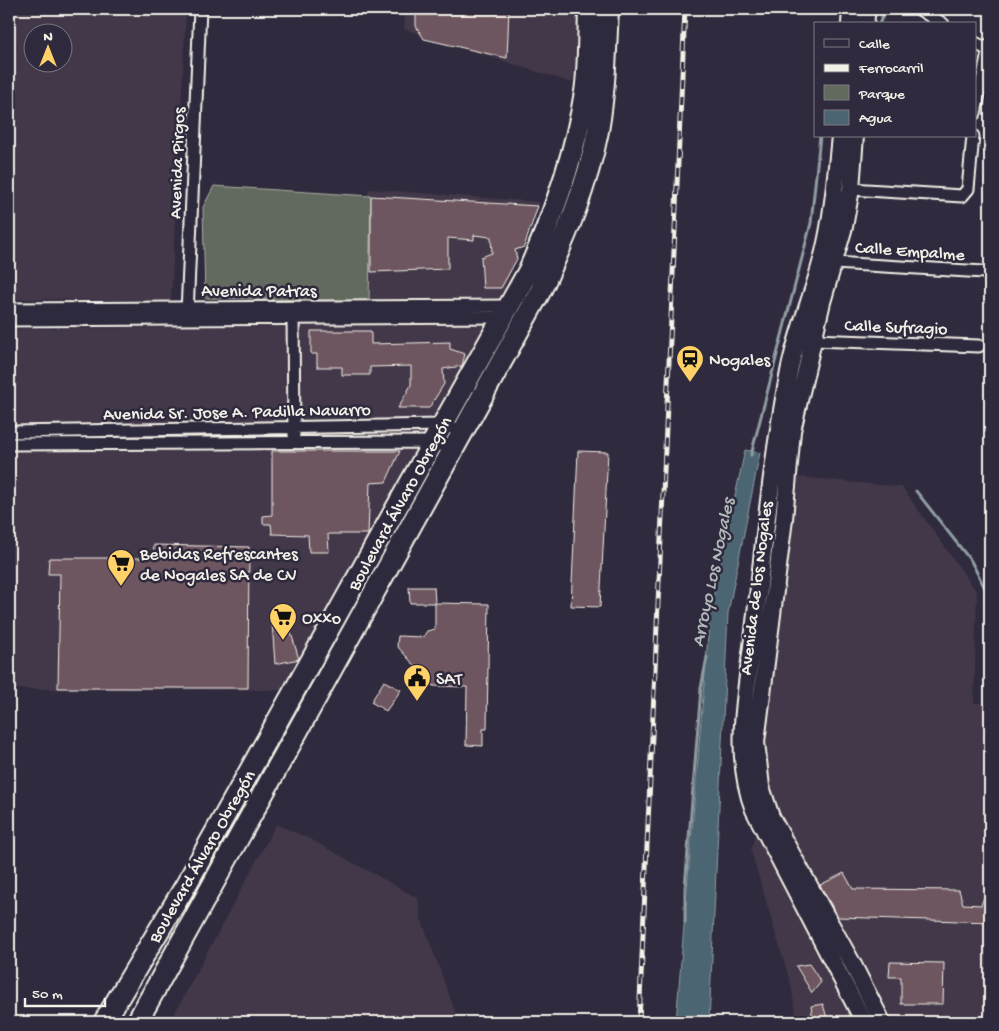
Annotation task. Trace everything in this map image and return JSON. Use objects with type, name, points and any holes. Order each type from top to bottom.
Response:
[{"type":"highway","name":"Boulevard Álvaro Obregón","points":[[104,1022],[186,885],[340,610],[506,311],[548,227],[563,186],[576,139],[585,90],[589,9]]},
{"type":"highway","name":"Boulevard Álvaro Obregón","points":[[137,1022],[465,432],[541,290],[576,210],[598,130],[604,84],[608,9]]},
{"type":"highway","points":[[329,675],[339,643],[340,610],[369,592],[385,575]]},
{"type":"main road","points":[[850,22],[851,9]]},
{"type":"main road","points":[[866,22],[867,9]]},
{"type":"main road","name":"Avenida de los Nogales","points":[[840,138],[824,253],[799,332],[781,412],[749,677],[742,756],[747,792],[754,810],[864,1022]]},
{"type":"main road","name":"Avenida de los Nogales","points":[[855,138],[851,189],[792,431],[784,519],[756,742],[761,787],[771,817],[874,1004],[882,1022]]},
{"type":"street","name":"Avenida Pirgos","points":[[187,314],[200,9]]},
{"type":"street","points":[[919,9],[939,22]]},
{"type":"street","points":[[976,43],[989,47],[976,108]]},
{"type":"street","points":[[851,189],[958,196],[966,193],[972,138]]},
{"type":"street","name":"Calle Empalme","points":[[834,263],[984,272]]},
{"type":"street","name":"Avenida Patras","points":[[9,320],[187,314],[293,307],[506,311]]},
{"type":"street","points":[[293,307],[294,442]]},
{"type":"street","name":"Avenida Patras","points":[[9,309],[187,314],[293,320],[506,311]]},
{"type":"street","name":"Calle Sufragio","points":[[813,340],[979,346]]},
{"type":"street","name":"Avenida Sr. Jose A. Padilla Navarro","points":[[9,432],[294,428],[437,434],[454,450]]},
{"type":"street","name":"Avenida Sr. Jose A. Padilla Navarro","points":[[9,444],[294,442],[465,432]]},
{"type":"shaded area","points":[[9,9],[186,11],[171,301],[9,299]]},
{"type":"shaded area","points":[[406,9],[578,9],[577,64],[572,83],[404,29]]},
{"type":"shaded area","points":[[368,189],[540,202],[490,325],[282,690],[9,689],[9,329],[367,325]]},
{"type":"shaded area","points":[[798,477],[902,487],[977,592],[974,703],[990,704],[990,1022],[797,1022],[791,985],[751,851],[768,774],[766,736]]},
{"type":"shaded area","points":[[276,824],[310,839],[418,898],[421,918],[459,1022],[170,1022]]},
{"type":"green space","points":[[9,9],[186,9],[186,11]]},
{"type":"green space","points":[[214,186],[371,196],[369,301],[205,298],[203,207]]},
{"type":"water","name":"Arroyo Los Nogales","points":[[745,450],[760,453],[728,613],[709,1022],[676,1022],[710,612]]},
{"type":"building","points":[[416,9],[509,9],[507,58],[424,39],[416,26]]},
{"type":"building","points":[[371,196],[538,206],[524,247],[515,250],[517,259],[501,288],[483,288],[481,257],[492,253],[491,237],[474,235],[474,240],[448,238],[448,269],[371,272]]},
{"type":"building","points":[[311,331],[371,331],[371,344],[450,342],[450,349],[465,354],[462,366],[443,369],[444,384],[429,408],[398,408],[411,385],[411,366],[370,367],[370,375],[342,375],[342,367],[317,367],[317,354],[311,354]]},
{"type":"building","points":[[272,451],[400,451],[386,482],[370,483],[368,534],[328,534],[329,552],[309,552],[308,535],[272,534],[271,524],[263,524],[263,516],[272,515]]},
{"type":"building","points":[[578,451],[608,452],[600,607],[571,606]]},
{"type":"building","points":[[154,545],[249,547],[248,688],[58,688],[60,574],[48,574],[49,558],[153,558]]},
{"type":"building","points":[[409,587],[434,587],[435,603],[410,603]]},
{"type":"building","points":[[435,603],[489,604],[487,729],[483,729],[483,746],[466,745],[467,687],[433,686],[397,646],[398,636],[423,637],[427,631],[435,629]]},
{"type":"building","name":"Oxxo","points":[[287,620],[299,659],[275,664],[272,622]]},
{"type":"building","points":[[384,681],[401,690],[386,711],[371,702]]},
{"type":"building","points":[[844,873],[853,889],[959,890],[963,904],[981,905],[990,882],[990,922],[838,917],[820,885]]},
{"type":"building","points":[[890,962],[944,963],[943,1004],[901,1004],[901,977],[889,977]]},
{"type":"building","points":[[809,964],[821,982],[812,993],[796,966]]},
{"type":"building","points":[[823,1004],[828,1022],[813,1022],[811,1006]]},
{"type":"waterway","name":"Arroyo Los Nogales","points":[[880,22],[886,9]]},
{"type":"waterway","name":"Arroyo Los Nogales","points":[[751,455],[811,223],[820,138]]},
{"type":"waterway","points":[[916,491],[971,561],[987,592],[990,700]]},
{"type":"waterway","name":"Arroyo Los Nogales","points":[[685,922],[685,888],[701,688],[707,657]]},
{"type":"railway","points":[[639,1022],[685,9]]},
{"type":"place","name":"Nogales","points":[[690,383]]},
{"type":"place","name":"Bebidas Refrescantes de Nogales SA de CV","points":[[121,587]]},
{"type":"place","name":"Oxxo","points":[[283,641]]},
{"type":"place","name":"SAT","points":[[417,702]]}]
